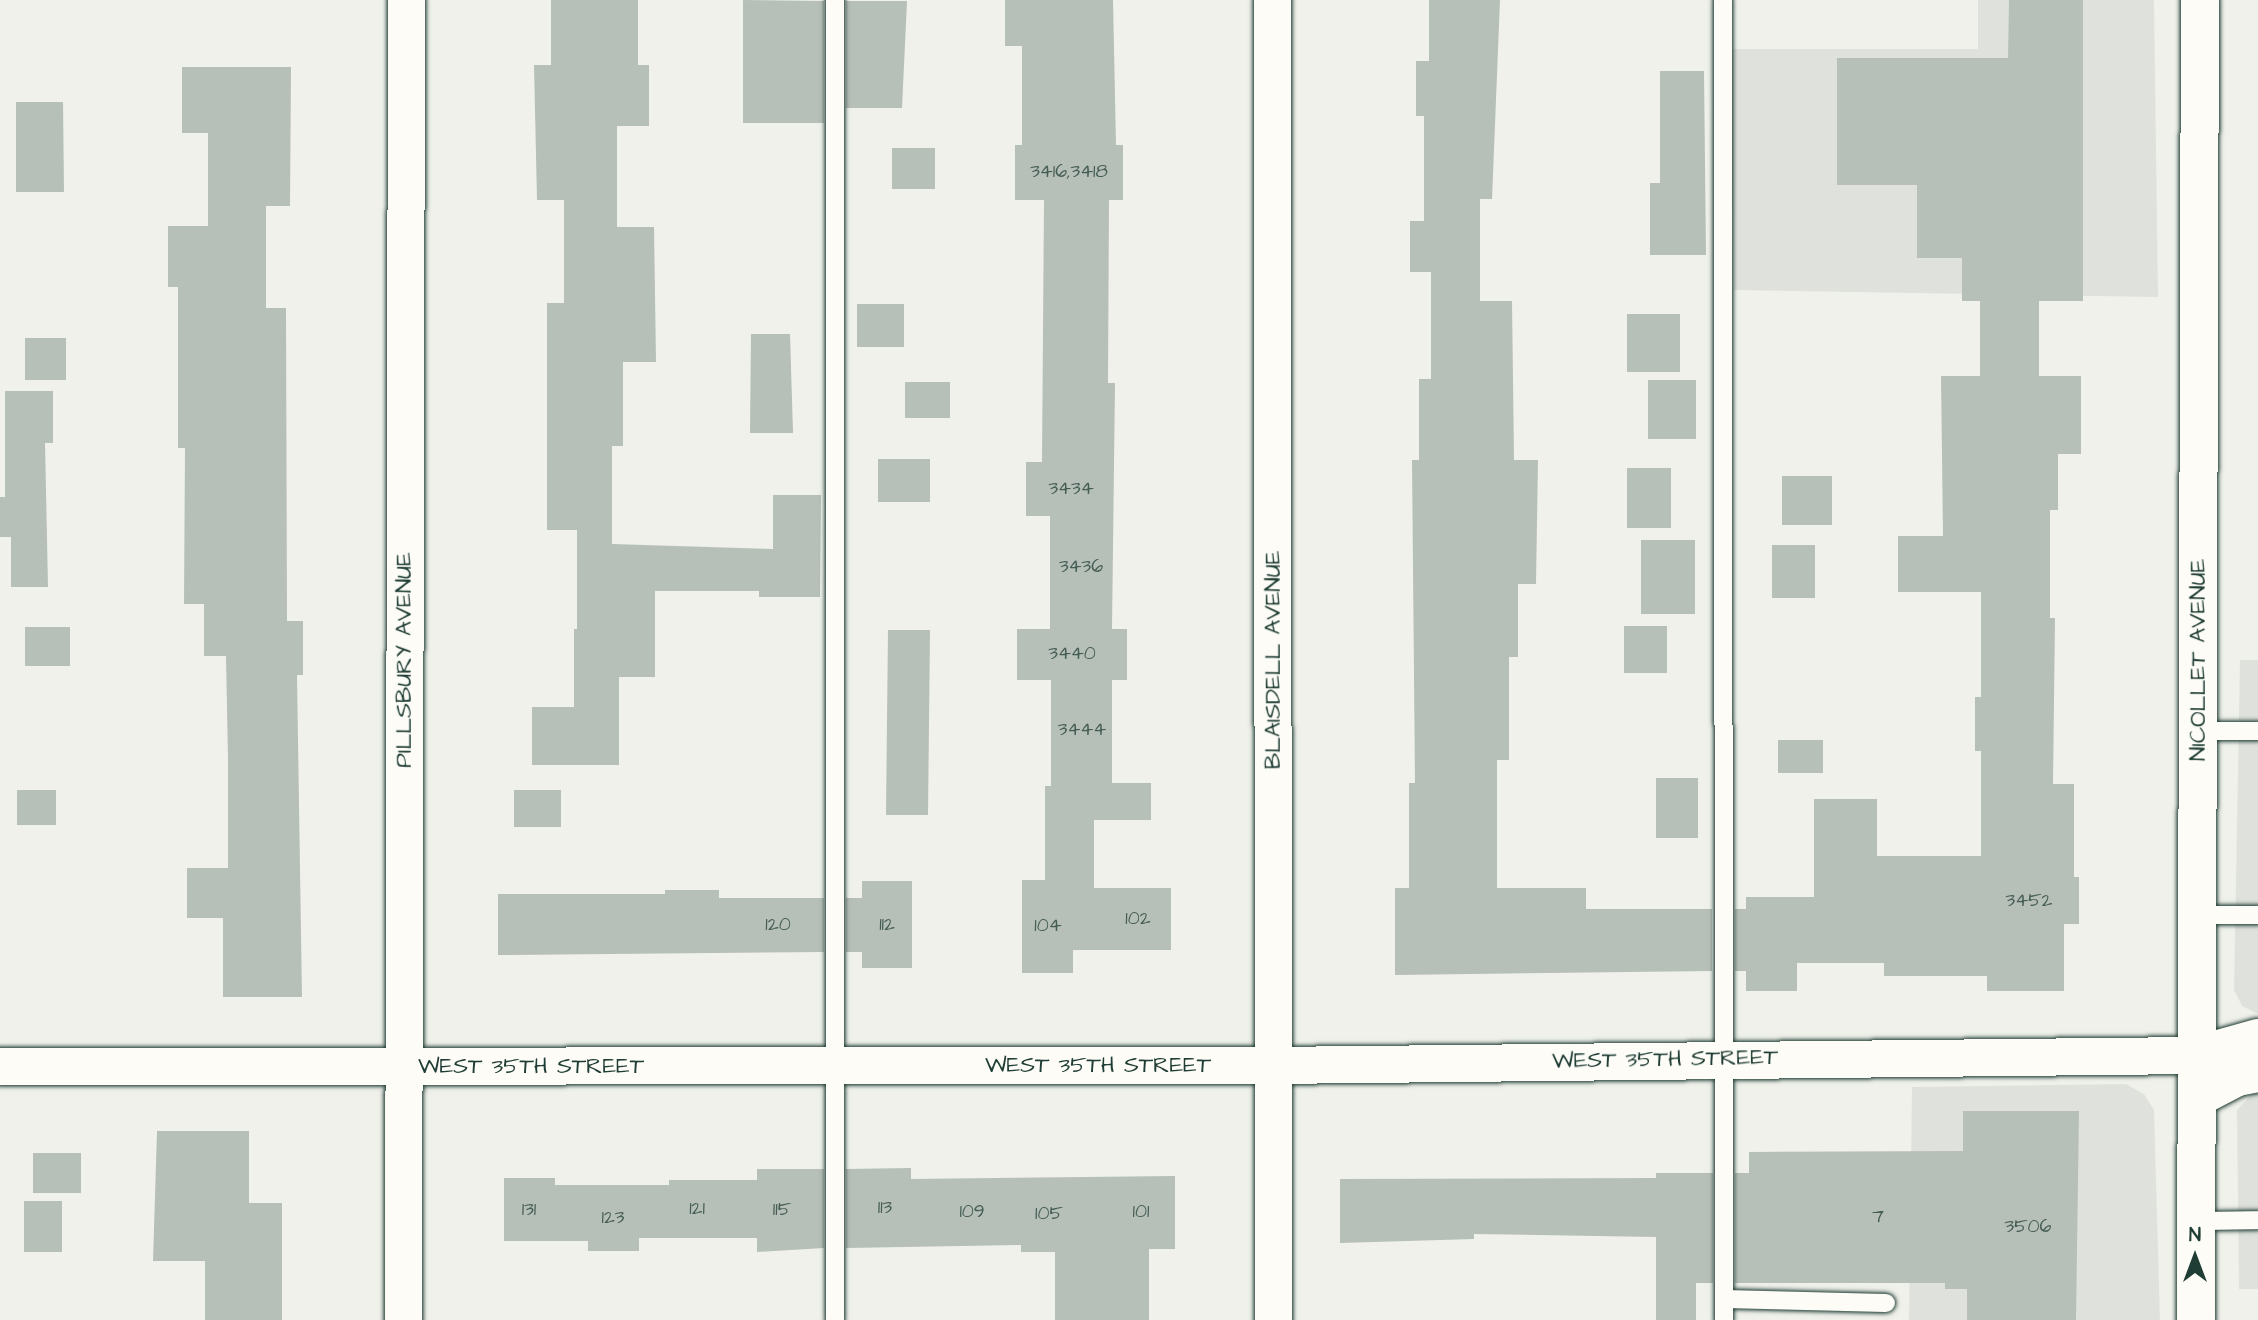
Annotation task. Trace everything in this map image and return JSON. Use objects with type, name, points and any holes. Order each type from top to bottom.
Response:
[{"type":"main road","name":"NICOLLET AVENUE","points":[[2196,1320],[2200,0]]},
{"type":"main road","points":[[2197,1055],[2258,1038]]},
{"type":"main road","points":[[2197,1098],[2238,1077],[2258,1073]]},
{"type":"street","name":"PILLSBURY AVENUE","points":[[403,1320],[406,0]]},
{"type":"street","name":"BLAISDELL AVENUE","points":[[1272,0],[1273,1320]]},
{"type":"street","name":"WEST 35TH STREET","points":[[0,1066],[1271,1065],[1723,1057],[2197,1055]]},
{"type":"lane","points":[[835,0],[838,1066],[835,1320]]},
{"type":"lane","points":[[1723,0],[1724,1320]]},
{"type":"lane","points":[[2198,731],[2258,731]]},
{"type":"lane","points":[[2197,915],[2258,915]]},
{"type":"lane","points":[[2196,1221],[2258,1220]]},
{"type":"lane","points":[[1724,1300],[1886,1303]]},
{"type":"shaded area","points":[[1978,0],[2154,0],[2158,297],[1734,290],[1730,49],[1978,49]]},
{"type":"shaded area","points":[[2240,660],[2258,660],[2258,1014],[2242,1006],[2234,990]]},
{"type":"shaded area","points":[[2126,1084],[2144,1094],[2154,1110],[2160,1320],[1909,1320],[1912,1087]]},
{"type":"shaded area","points":[[2258,1088],[2258,1289],[2239,1289],[2237,1110]]},
{"type":"building","points":[[551,0],[638,0],[638,65],[649,65],[649,126],[617,126],[617,227],[654,227],[656,362],[623,362],[623,446],[612,446],[612,544],[773,549],[773,495],[821,495],[820,597],[759,597],[759,591],[655,591],[655,677],[619,677],[619,765],[532,765],[532,707],[574,707],[574,629],[577,629],[577,530],[547,530],[547,303],[564,303],[564,200],[537,200],[534,65],[551,65]]},
{"type":"building","points":[[743,0],[824,1],[824,123],[743,123]]},
{"type":"building","points":[[1005,0],[1113,0],[1116,145],[1123,145],[1123,200],[1109,200],[1108,383],[1115,383],[1112,629],[1127,629],[1127,680],[1112,680],[1112,783],[1151,783],[1151,820],[1094,820],[1094,888],[1171,888],[1171,950],[1073,950],[1073,973],[1022,973],[1022,880],[1045,880],[1045,786],[1051,786],[1051,680],[1017,680],[1017,629],[1050,629],[1050,516],[1026,516],[1026,462],[1042,462],[1044,200],[1015,200],[1015,145],[1022,145],[1022,46],[1005,46]]},
{"type":"building","points":[[1429,0],[1500,0],[1492,199],[1480,199],[1480,301],[1512,301],[1514,460],[1538,460],[1536,584],[1518,584],[1518,657],[1509,657],[1509,760],[1497,760],[1497,888],[1586,888],[1586,909],[1712,909],[1712,971],[1395,975],[1395,888],[1409,888],[1409,783],[1415,783],[1412,460],[1419,460],[1419,379],[1431,379],[1431,272],[1410,272],[1410,221],[1424,221],[1424,116],[1416,116],[1416,61],[1429,61]]},
{"type":"building","points":[[2009,0],[2083,0],[2083,301],[2039,301],[2039,376],[2081,376],[2081,454],[2058,454],[2058,510],[2050,510],[2050,618],[2055,618],[2053,784],[2074,784],[2074,877],[2079,877],[2079,924],[2064,924],[2064,991],[1987,991],[1987,976],[1884,976],[1884,963],[1797,963],[1797,991],[1746,991],[1746,971],[1735,971],[1735,909],[1746,909],[1746,897],[1814,897],[1814,799],[1877,799],[1877,856],[1981,856],[1981,751],[1975,751],[1975,697],[1981,697],[1981,592],[1898,592],[1898,536],[1943,536],[1941,376],[1980,376],[1980,301],[1962,301],[1962,258],[1917,258],[1917,185],[1837,185],[1837,58],[2008,58]]},
{"type":"building","points":[[846,1],[907,1],[902,108],[846,108]]},
{"type":"building","points":[[182,67],[291,67],[290,206],[266,206],[266,308],[286,308],[287,621],[303,621],[303,675],[297,675],[302,997],[223,997],[223,918],[187,918],[187,868],[228,868],[228,760],[226,656],[204,656],[204,604],[184,604],[185,448],[178,448],[178,287],[168,287],[168,226],[208,226],[208,133],[182,133]]},
{"type":"building","points":[[1660,71],[1704,71],[1706,255],[1650,255],[1650,183],[1660,183]]},
{"type":"building","points":[[16,102],[63,102],[64,192],[16,192]]},
{"type":"building","points":[[892,148],[935,148],[935,189],[892,189]]},
{"type":"building","points":[[857,304],[904,304],[904,347],[857,347]]},
{"type":"building","points":[[1627,314],[1680,314],[1680,372],[1627,372]]},
{"type":"building","points":[[751,334],[790,334],[793,433],[750,433]]},
{"type":"building","points":[[25,338],[66,338],[66,380],[25,380]]},
{"type":"building","points":[[1648,380],[1696,380],[1696,439],[1648,439]]},
{"type":"building","points":[[905,382],[950,382],[950,418],[905,418]]},
{"type":"building","points":[[5,391],[53,391],[53,443],[45,443],[48,587],[11,587],[11,537],[0,537],[0,497],[5,497]]},
{"type":"building","points":[[878,459],[930,459],[930,502],[878,502]]},
{"type":"building","points":[[1627,468],[1671,468],[1671,528],[1627,528]]},
{"type":"building","points":[[1782,476],[1832,476],[1832,525],[1782,525]]},
{"type":"building","points":[[1641,540],[1695,540],[1695,614],[1641,614]]},
{"type":"building","points":[[1772,545],[1815,545],[1815,598],[1772,598]]},
{"type":"building","points":[[1624,626],[1667,626],[1667,673],[1624,673]]},
{"type":"building","points":[[25,627],[70,627],[70,666],[25,666]]},
{"type":"building","points":[[888,630],[930,630],[928,815],[886,815]]},
{"type":"building","points":[[1778,740],[1823,740],[1823,773],[1778,773]]},
{"type":"building","points":[[1656,778],[1698,778],[1698,838],[1656,838]]},
{"type":"building","points":[[17,790],[56,790],[56,825],[17,825]]},
{"type":"building","points":[[514,790],[561,790],[561,827],[514,827]]},
{"type":"building","points":[[862,881],[912,881],[912,968],[862,968],[862,952],[846,952],[846,898],[862,898]]},
{"type":"building","points":[[665,890],[719,890],[719,898],[824,898],[824,952],[498,955],[498,894],[665,894]]},
{"type":"building","points":[[1963,1111],[2079,1111],[2076,1320],[1967,1320],[1967,1289],[1945,1289],[1945,1283],[1735,1283],[1735,1173],[1749,1173],[1749,1152],[1963,1151]]},
{"type":"building","points":[[157,1131],[249,1131],[249,1203],[282,1203],[282,1320],[205,1320],[205,1261],[153,1261]]},
{"type":"building","points":[[33,1153],[81,1153],[81,1193],[33,1193]]},
{"type":"building","points":[[911,1168],[911,1179],[1175,1176],[1175,1249],[1149,1249],[1149,1320],[1055,1320],[1055,1252],[1021,1252],[1021,1245],[846,1248],[846,1169]]},
{"type":"building","points":[[757,1169],[824,1169],[824,1248],[757,1252],[757,1238],[639,1238],[639,1251],[588,1251],[588,1241],[504,1241],[504,1178],[555,1178],[555,1185],[669,1185],[669,1180],[757,1180]]},
{"type":"building","points":[[1656,1173],[1713,1173],[1713,1283],[1696,1283],[1696,1320],[1656,1320],[1656,1237],[1474,1234],[1474,1239],[1340,1243],[1340,1179],[1656,1178]]},
{"type":"building","points":[[24,1201],[62,1201],[62,1252],[24,1252]]}]
